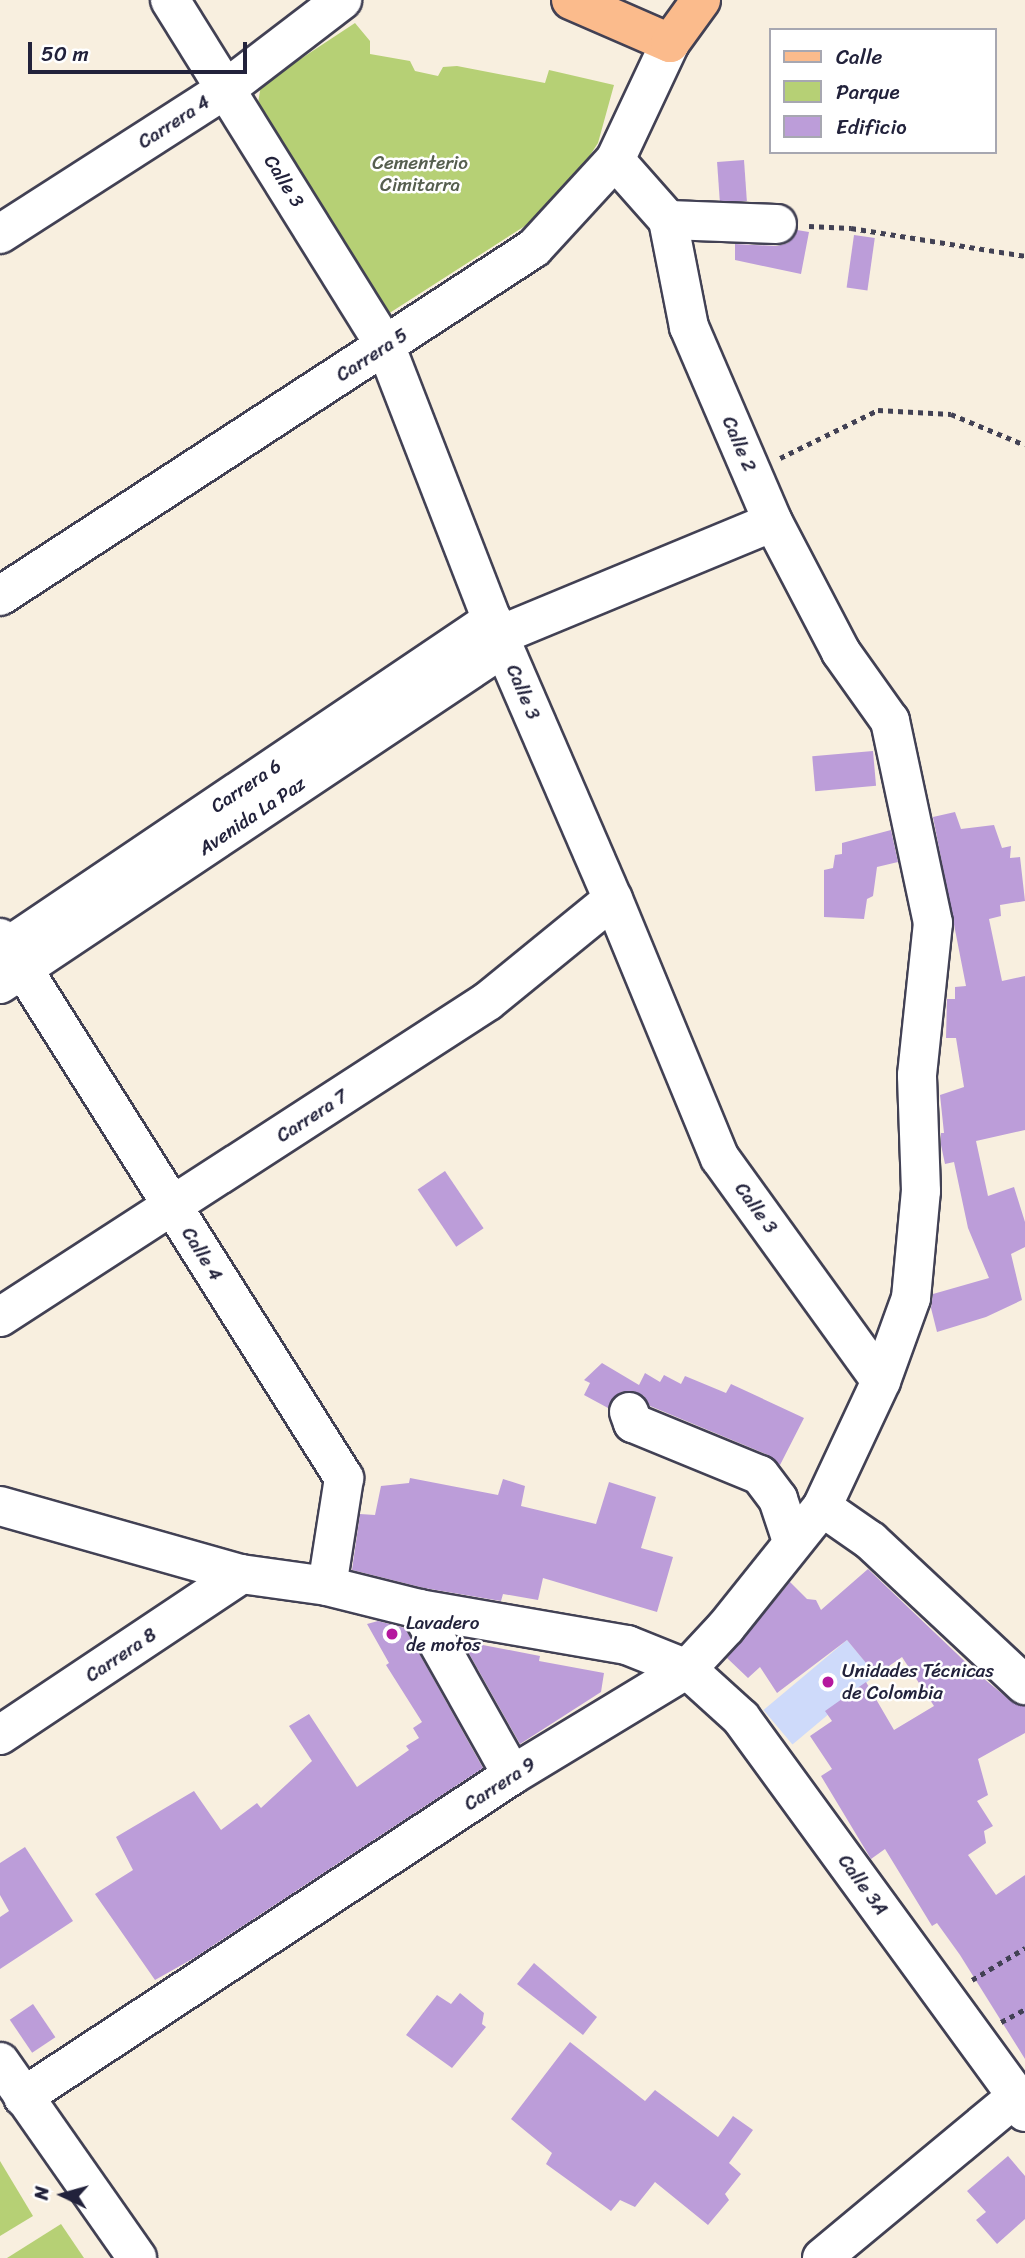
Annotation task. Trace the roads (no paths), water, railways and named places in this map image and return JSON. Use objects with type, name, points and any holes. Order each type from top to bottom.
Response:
[{"type":"main road","points":[[571,0],[670,43],[701,0]]},
{"type":"street","name":"Calle 3","points":[[170,0],[386,347],[499,634],[720,1158],[881,1381]]},
{"type":"street","name":"Carrera 4","points":[[0,234],[227,88],[342,0]]},
{"type":"street","name":"Carrera 5","points":[[0,596],[386,347],[534,248],[615,160],[670,43]]},
{"type":"street","name":"Calle 2","points":[[615,160],[667,220],[689,327],[773,522],[841,652],[890,721]]},
{"type":"street","points":[[667,220],[777,224]]},
{"type":"street","name":"Carrera 6","points":[[6,958],[499,634],[773,522]]},
{"type":"street","name":"Carrera 9","points":[[23,2097],[512,1775],[687,1669],[726,1626],[822,1507],[881,1381],[911,1298],[921,1191],[917,1075],[933,923],[890,721]]},
{"type":"street","name":"Carrera 7","points":[[0,1317],[488,1001],[613,899]]},
{"type":"street","name":"Calle 4","points":[[6,958],[172,1207],[344,1478],[327,1586]]},
{"type":"street","points":[[629,1412],[633,1423],[760,1475],[778,1499],[792,1541]]},
{"type":"street","points":[[0,1506],[241,1574],[327,1586],[419,1609],[627,1645],[687,1669]]},
{"type":"street","points":[[822,1507],[871,1541],[1025,1685]]},
{"type":"street","name":"Carrera 8","points":[[0,1735],[241,1574]]},
{"type":"street","points":[[419,1609],[512,1775]]},
{"type":"street","name":"Calle 3A","points":[[687,1669],[741,1718],[1021,2104]]},
{"type":"street","points":[[0,2062],[137,2258]]},
{"type":"street","points":[[822,2258],[1021,2104]]},
{"type":"place","name":"Lavadero de motos","points":[[392,1634]]},
{"type":"place","name":"Unidades Técnicas de Colombia","points":[[828,1682]]},
{"type":"park label","name":"Cementerio Cimitarra","points":[[420,174]]}]
